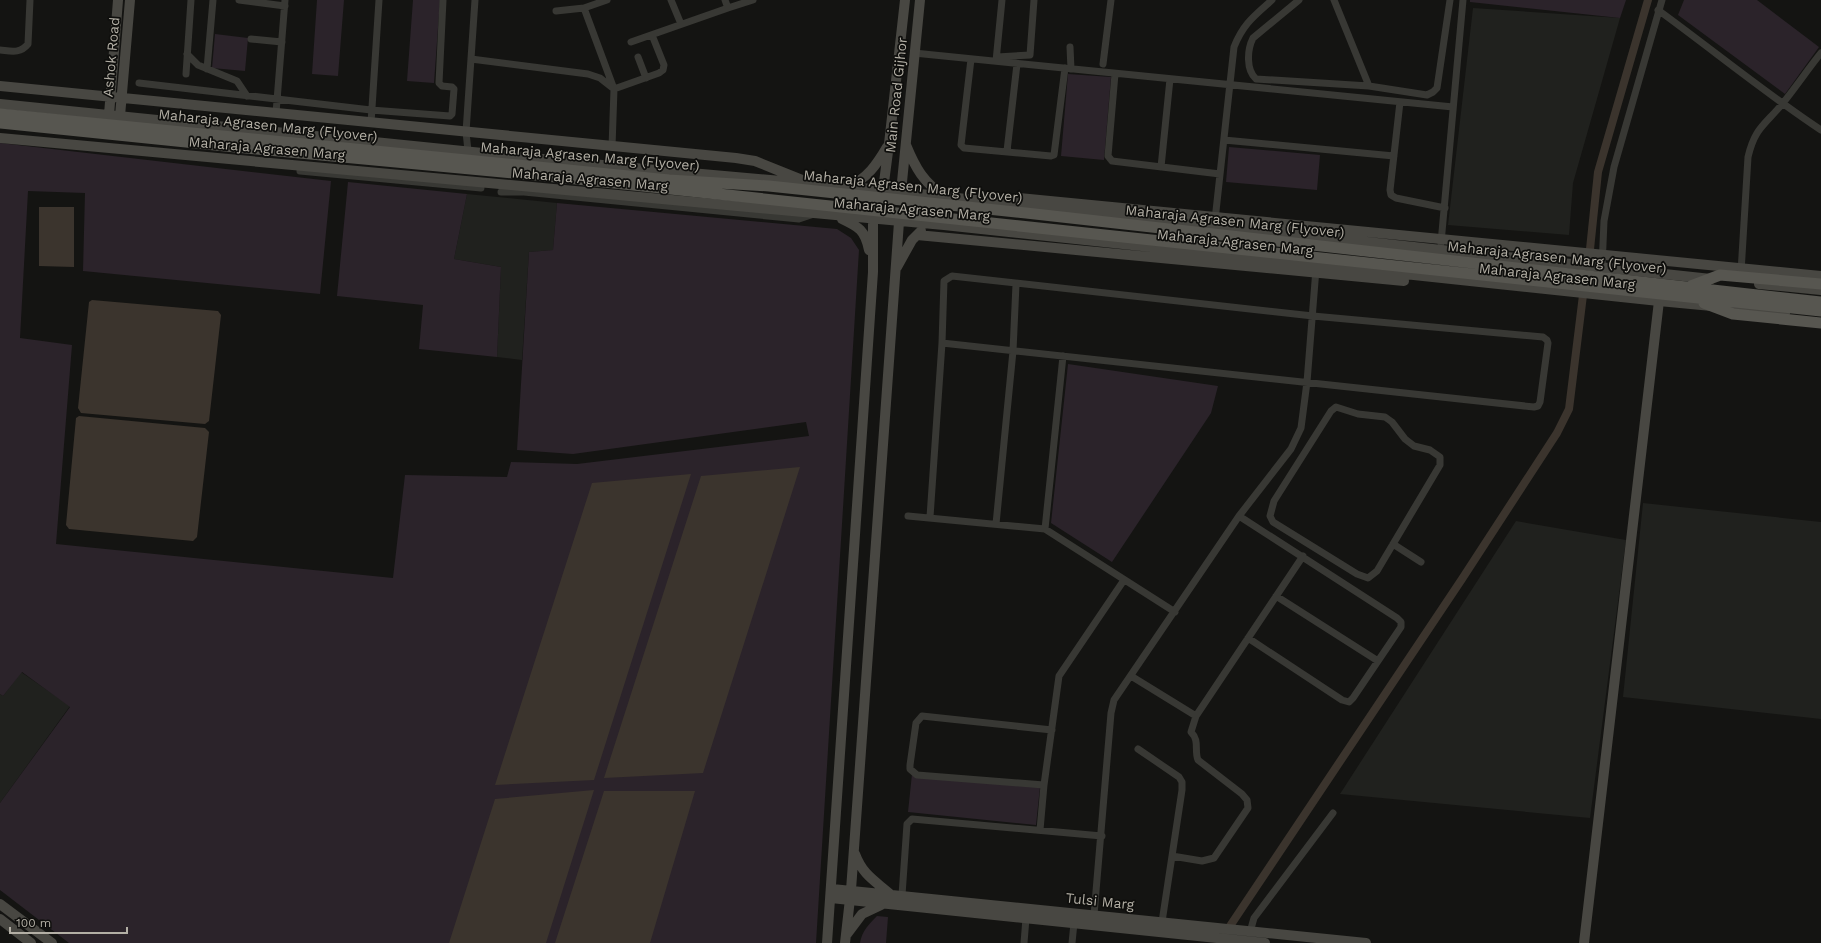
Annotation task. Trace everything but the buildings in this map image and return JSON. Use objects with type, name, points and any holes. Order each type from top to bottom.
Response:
[{"type":"main road","name":"Maharaja Agrasen Marg (Flyover)","points":[[0,114],[669,180],[784,187],[1688,292],[1821,311]]},
{"type":"main road","name":"Maharaja Agrasen Marg (Flyover)","points":[[0,123],[590,180],[1688,292],[1821,302]]},
{"type":"main road","points":[[1688,292],[1720,274],[1821,284]]},
{"type":"main road","points":[[1688,292],[1733,314],[1821,322]]},
{"type":"street","points":[[0,50],[19,52],[28,44],[30,0]]},
{"type":"street","name":"Ashok Road","points":[[108,115],[111,97],[118,0]]},
{"type":"street","name":"Ashok Road","points":[[120,116],[130,0]]},
{"type":"street","points":[[186,74],[191,0]]},
{"type":"street","points":[[207,69],[213,0]]},
{"type":"street","points":[[239,0],[285,3],[276,113]]},
{"type":"street","points":[[371,123],[379,0]]},
{"type":"street","points":[[139,83],[371,110],[452,115],[453,88],[442,86],[439,83],[443,0]]},
{"type":"street","points":[[468,151],[466,132],[475,0]]},
{"type":"street","points":[[556,11],[584,8],[607,0]]},
{"type":"street","points":[[670,0],[681,24]]},
{"type":"street","points":[[726,0],[728,8]]},
{"type":"street","points":[[631,42],[753,0]]},
{"type":"street","name":"Main Road Gijhor","points":[[883,190],[905,0]]},
{"type":"street","name":"Main Road Gijhor","points":[[901,192],[920,0]]},
{"type":"street","points":[[997,59],[1002,0]]},
{"type":"street","points":[[914,53],[971,59],[997,59],[1030,55],[1034,0]]},
{"type":"street","points":[[1103,64],[1111,0]]},
{"type":"street","points":[[1215,222],[1234,47],[1240,31],[1272,0]]},
{"type":"street","points":[[1299,0],[1253,38],[1251,43],[1249,69],[1251,75],[1256,79],[1369,86],[1427,95],[1437,88],[1450,0]]},
{"type":"street","points":[[1334,0],[1369,86]]},
{"type":"street","points":[[1440,250],[1463,0]]},
{"type":"street","points":[[1601,267],[1603,255],[1604,221],[1614,167],[1662,0]]},
{"type":"street","points":[[584,8],[614,88],[612,147]]},
{"type":"street","points":[[1658,10],[1717,53],[1782,104],[1821,130]]},
{"type":"street","points":[[614,88],[646,78],[659,73],[662,70],[664,65],[652,35]]},
{"type":"street","points":[[251,39],[282,42]]},
{"type":"street","points":[[971,59],[961,144],[964,148],[1051,156],[1054,155],[1068,69],[1070,46]]},
{"type":"street","points":[[1741,282],[1748,157],[1752,141],[1760,127],[1782,104],[1821,53]]},
{"type":"street","points":[[187,54],[198,65],[233,78],[240,84],[247,96]]},
{"type":"street","points":[[638,57],[646,78]]},
{"type":"street","points":[[471,59],[588,74],[600,78],[614,88]]},
{"type":"street","points":[[997,59],[1017,64],[1453,107]]},
{"type":"street","points":[[1008,151],[1017,64]]},
{"type":"street","points":[[1115,74],[1108,156],[1112,161],[1220,174]]},
{"type":"street","points":[[1161,167],[1170,79]]},
{"type":"street","points":[[0,86],[736,158],[755,162],[813,184]]},
{"type":"street","points":[[1400,102],[1390,190],[1391,196],[1445,208]]},
{"type":"street","name":"Maharaja Agrasen Marg","points":[[0,104],[608,166],[883,190],[1096,214],[1215,222],[1383,244],[1821,290]]},
{"type":"street","points":[[0,139],[481,188]]},
{"type":"street","name":"Maharaja Agrasen Marg","points":[[0,139],[944,225],[1095,241],[1316,268],[1380,271],[1600,295],[1821,316]]},
{"type":"street","points":[[1224,140],[1394,156]]},
{"type":"street","points":[[369,172],[373,142]]},
{"type":"street","points":[[905,143],[915,166],[934,189],[948,197]]},
{"type":"street","points":[[847,187],[865,177],[874,168],[889,144]]},
{"type":"street","points":[[604,195],[608,166]]},
{"type":"street","points":[[934,189],[1215,222],[1442,240],[1821,276]]},
{"type":"street","points":[[501,192],[524,192],[799,219],[816,214]]},
{"type":"street","points":[[1095,241],[1096,214]]},
{"type":"street","points":[[835,215],[861,230],[866,238],[873,266]]},
{"type":"street","points":[[827,943],[873,266],[872,219]]},
{"type":"street","points":[[845,939],[854,850],[894,274],[899,222]]},
{"type":"street","points":[[894,274],[912,240],[917,235],[924,229],[944,225]]},
{"type":"street","points":[[917,235],[1316,268],[1536,293],[1551,289]]},
{"type":"street","points":[[1380,271],[1383,244]]},
{"type":"street","points":[[1094,915],[1102,836],[1111,713],[1114,700],[1239,516],[1291,448],[1301,428],[1307,382],[1316,268]]},
{"type":"street","points":[[930,517],[942,343],[944,282],[952,276],[1313,316],[1543,337],[1548,343],[1540,402],[1538,406],[1534,407],[942,343]]},
{"type":"street","points":[[996,524],[1013,351],[1016,284]]},
{"type":"street","points":[[1584,943],[1659,301]]},
{"type":"street","points":[[1045,529],[1063,356]]},
{"type":"street","points":[[1336,407],[1358,414],[1385,417],[1392,422],[1405,439],[1414,446],[1430,450],[1440,457],[1440,465],[1393,544],[1378,571],[1368,578],[1363,578],[1273,522],[1270,516],[1274,501],[1331,411],[1336,407]]},
{"type":"street","points":[[1291,448],[1304,455]]},
{"type":"street","points":[[908,516],[1045,529],[1175,612]]},
{"type":"street","points":[[1239,516],[1303,556],[1401,622],[1401,627],[1349,702],[1342,700],[1248,638]]},
{"type":"street","points":[[1393,544],[1421,562]]},
{"type":"street","points":[[1172,856],[1202,861],[1214,858],[1248,808],[1247,800],[1242,794],[1198,760],[1196,755],[1197,742],[1195,736],[1191,732],[1196,716],[1303,556]]},
{"type":"street","points":[[1040,830],[1044,786],[1059,676],[1124,580]]},
{"type":"street","points":[[1276,596],[1378,661]]},
{"type":"street","points":[[1131,676],[1196,716]]},
{"type":"street","points":[[1044,786],[917,775],[910,769],[916,723],[922,716],[1052,730]]},
{"type":"street","points":[[1138,749],[1172,772],[1182,782],[1162,922]]},
{"type":"street","points":[[1245,935],[1254,918],[1333,813]]},
{"type":"street","points":[[902,895],[907,824],[912,819],[1102,836]]},
{"type":"street","points":[[854,850],[860,867],[870,879],[890,894]]},
{"type":"street","name":"Tulsi Marg","points":[[831,894],[902,895],[1213,927],[1245,935],[1265,943]]},
{"type":"street","name":"Tulsi Marg","points":[[850,895],[883,904],[1208,937],[1245,935],[1366,943]]},
{"type":"street","points":[[0,904],[52,943]]},
{"type":"street","points":[[845,939],[862,914],[883,904]]},
{"type":"street","points":[[1024,943],[1026,918]]},
{"type":"street","points":[[0,920],[31,943]]},
{"type":"street","points":[[1072,943],[1074,923]]},
{"type":"shaded area","points":[[317,0],[344,0],[338,76],[312,74]]},
{"type":"shaded area","points":[[413,0],[440,0],[434,83],[407,81]]},
{"type":"shaded area","points":[[1470,0],[1626,0],[1620,18],[1470,2]]},
{"type":"shaded area","points":[[1684,0],[1757,0],[1819,47],[1785,94],[1678,15]]},
{"type":"shaded area","points":[[1473,8],[1620,18],[1573,183],[1569,235],[1448,225]]},
{"type":"shaded area","points":[[215,34],[248,38],[245,71],[212,68]]},
{"type":"shaded area","points":[[1068,74],[1111,77],[1104,160],[1061,156]]},
{"type":"shaded area","points":[[0,143],[331,181],[320,294],[83,271],[85,193],[28,191],[20,338],[72,345],[56,544],[393,578],[405,475],[507,477],[511,462],[577,464],[809,436],[806,422],[573,454],[517,450],[529,252],[553,250],[557,203],[837,229],[851,238],[859,250],[816,943],[69,943],[0,890],[0,803],[70,707],[22,672],[3,696],[0,694]]},
{"type":"shaded area","points":[[1229,147],[1320,155],[1317,190],[1226,182]]},
{"type":"shaded area","points":[[348,182],[467,194],[454,259],[501,267],[497,357],[419,349],[423,305],[337,296]]},
{"type":"shaded area","points":[[467,194],[557,203],[553,250],[529,252],[522,360],[497,357],[501,267],[454,259]]},
{"type":"shaded area","points":[[39,207],[74,207],[74,267],[39,266]]},
{"type":"shaded area","points":[[92,300],[218,311],[221,315],[209,421],[205,424],[81,413],[78,408],[89,302]]},
{"type":"shaded area","points":[[1068,364],[1218,386],[1211,413],[1112,562],[1051,523]]},
{"type":"shaded area","points":[[79,416],[205,428],[209,432],[197,537],[193,541],[69,529],[66,525],[76,418]]},
{"type":"shaded area","points":[[800,467],[703,773],[604,778],[701,476]]},
{"type":"shaded area","points":[[691,474],[594,780],[495,785],[592,483]]},
{"type":"shaded area","points":[[1643,503],[1821,522],[1821,719],[1623,697]]},
{"type":"shaded area","points":[[1516,521],[1626,540],[1590,818],[1340,794]]},
{"type":"shaded area","points":[[21,672],[70,706],[0,803],[0,694],[3,696]]},
{"type":"shaded area","points":[[912,774],[1040,787],[1036,825],[908,812]]},
{"type":"shaded area","points":[[594,790],[546,943],[449,943],[495,799]]},
{"type":"shaded area","points":[[604,791],[695,791],[650,943],[555,943]]},
{"type":"shaded area","points":[[877,916],[888,917],[886,943],[860,943],[864,931]]},
{"type":"waterway","points":[[1590,249],[1598,172],[1648,0]]},
{"type":"waterway","points":[[1226,932],[1462,579],[1557,433],[1569,409],[1584,287]]}]
